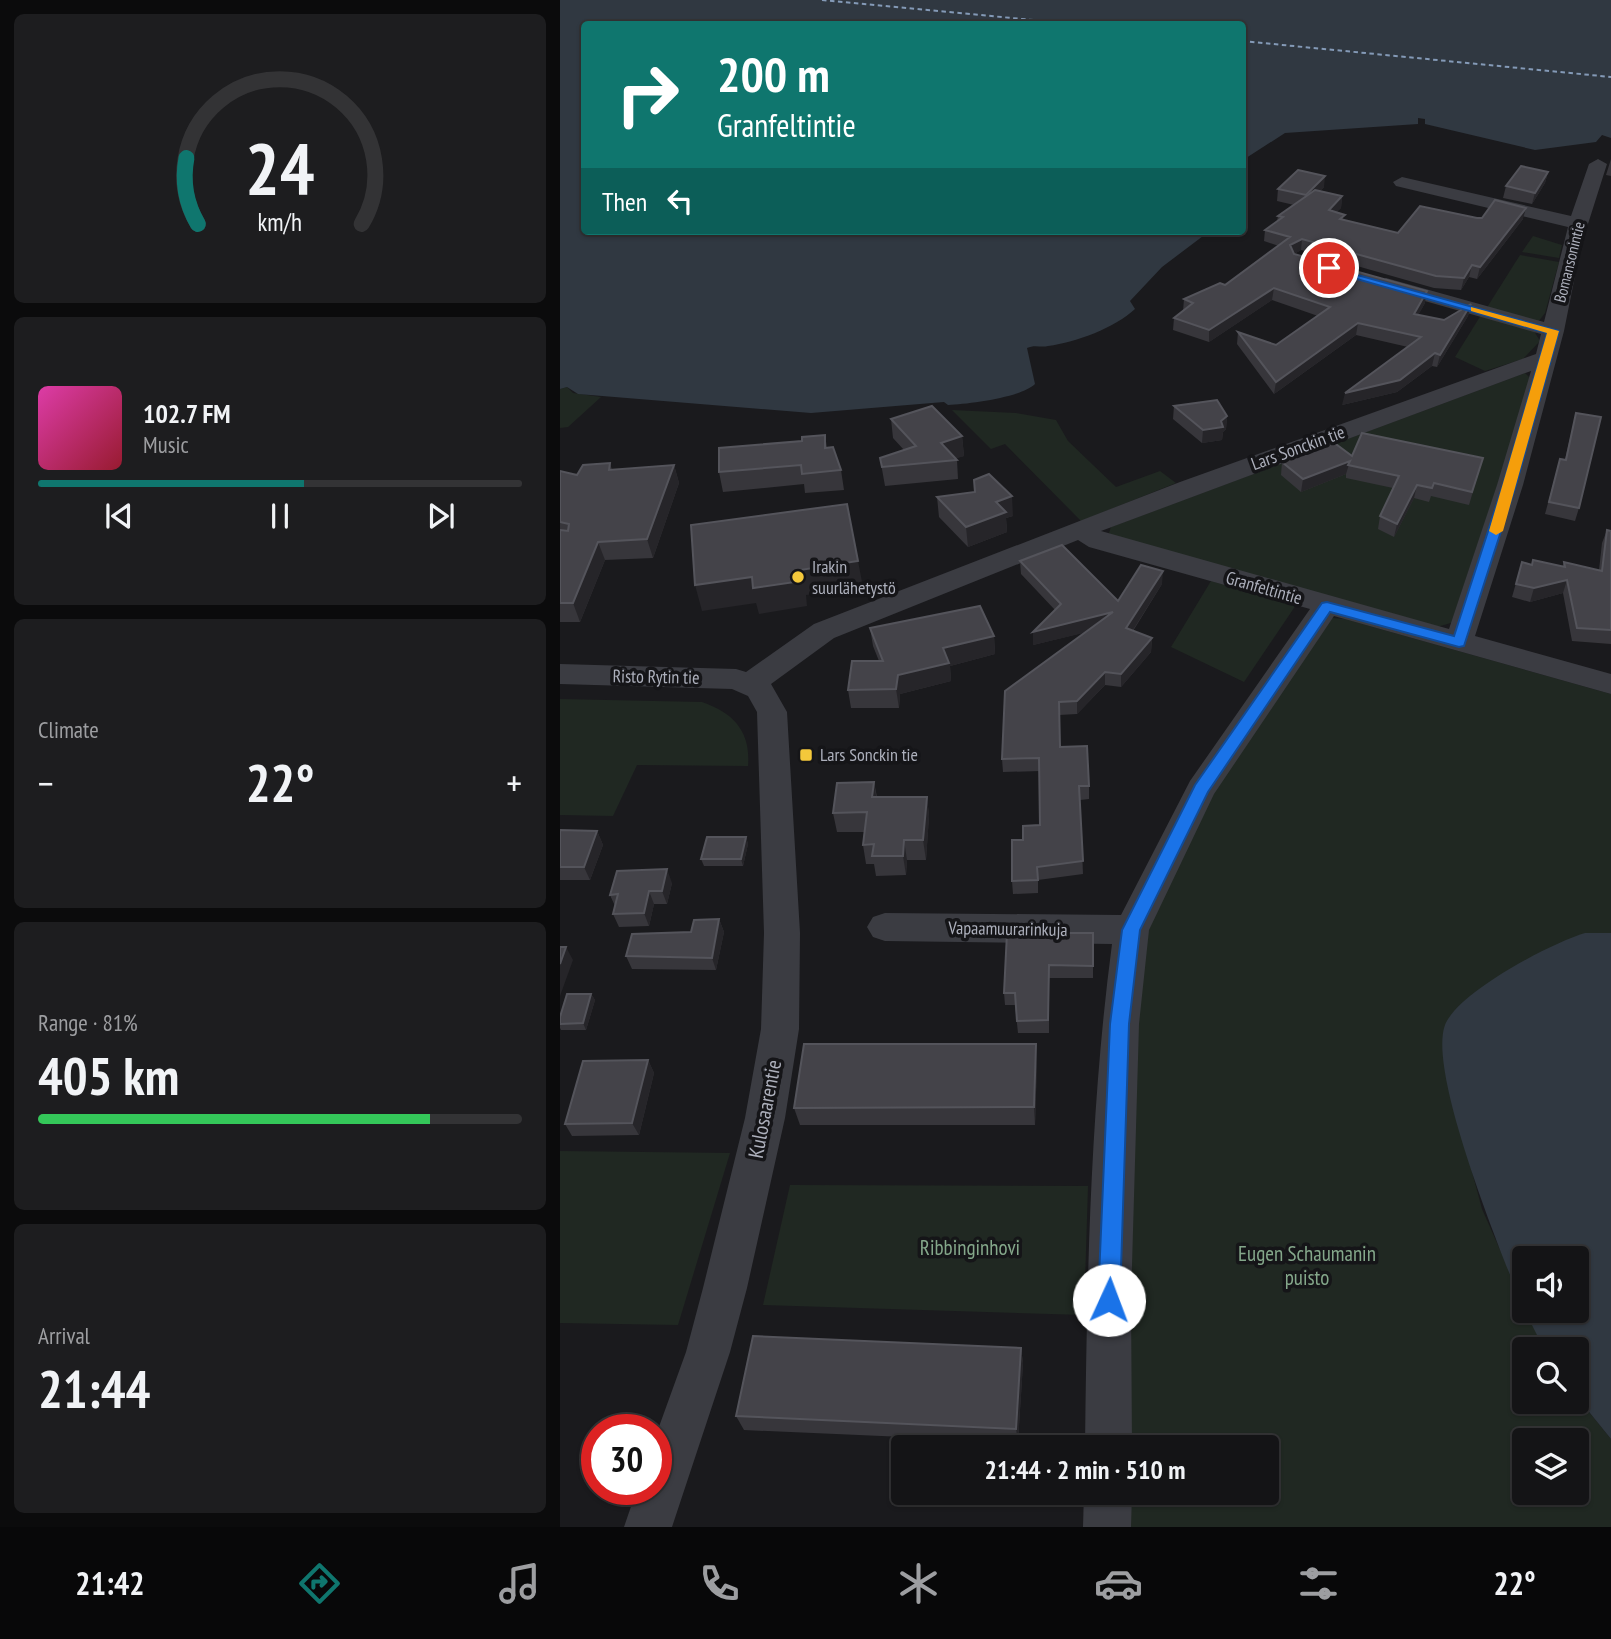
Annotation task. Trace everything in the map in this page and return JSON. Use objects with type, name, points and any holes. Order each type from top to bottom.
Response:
[{"type":"street","name":"Bomansonintie","points":[[1459,643],[1506,498],[1553,331],[1577,223],[1598,164]]},
{"type":"street","points":[[1402,182],[1577,223]]},
{"type":"street","points":[[1586,202],[1611,206]]},
{"type":"street","points":[[1365,278],[1553,331]]},
{"type":"street","name":"Lars Sonckin tie","points":[[750,684],[824,631],[1189,488],[1545,358]]},
{"type":"street","name":"Granfeltintie","points":[[1082,531],[1098,541],[1611,684]]},
{"type":"street","points":[[1109,1435],[1109,1300],[1120,1024],[1131,930],[1201,789],[1327,606]]},
{"type":"street","name":"Risto Rytin tie","points":[[560,674],[728,678],[750,684]]},
{"type":"street","name":"Kulosaarentie","points":[[648,1527],[708,1352],[725,1288],[765,1118],[780,1029],[782,933],[772,712],[766,698],[750,684]]},
{"type":"street","name":"Vapaamuurarinkuja","points":[[885,928],[1131,930]]},
{"type":"street","points":[[1107,1527],[1108,1505]]},
{"type":"green space","points":[[1533,236],[1562,245],[1559,258],[1522,252]]},
{"type":"green space","points":[[1520,255],[1559,262],[1545,313],[1538,322],[1486,309]]},
{"type":"green space","points":[[1481,315],[1534,331],[1540,341],[1523,359],[1485,371],[1455,357]]},
{"type":"green space","points":[[1525,373],[1531,379],[1454,622],[1437,627],[1113,538],[1109,533],[1111,527]]},
{"type":"green space","points":[[567,387],[573,393],[601,397],[568,427],[560,428],[560,389]]},
{"type":"green space","points":[[952,410],[1016,413],[1056,420],[1068,441],[1116,487],[1160,471],[1176,483],[1081,521],[1005,444],[991,449]]},
{"type":"green space","points":[[1211,581],[1296,605],[1244,682],[1171,647]]},
{"type":"green space","name":"Eugen Schaumanin puisto","points":[[1332,618],[1345,619],[1611,694],[1611,933],[1585,933],[1445,1071],[1482,1209],[1512,1277],[1512,1323],[1532,1323],[1539,1337],[1512,1337],[1512,1414],[1589,1414],[1589,1412],[1611,1439],[1611,1527],[1120,1527],[1120,1505],[1279,1505],[1279,1435],[1120,1435],[1122,1281],[1142,946],[1193,820]]},
{"type":"green space","points":[[560,699],[702,702],[723,712],[738,725],[747,743],[748,766],[637,765],[613,816],[560,815]]},
{"type":"green space","points":[[560,1151],[730,1153],[678,1325],[560,1323]]},
{"type":"green space","name":"Ribbinginhovi","points":[[790,1185],[1088,1186],[1084,1315],[763,1305]]},
{"type":"shaded area","points":[[560,0],[1611,0],[1611,138],[1602,135],[1596,142],[1535,150],[1425,124],[1425,119],[1418,118],[1418,124],[1285,133],[1246,158],[1246,21],[581,21],[581,235],[1204,235],[1162,267],[1130,301],[1135,309],[1117,322],[1071,341],[1027,348],[1035,384],[1006,397],[948,405],[944,402],[811,413],[578,394],[567,387],[560,389]]},
{"type":"shaded area","points":[[1585,933],[1611,933],[1611,1439],[1589,1412],[1589,1337],[1538,1337],[1531,1323],[1589,1323],[1589,1246],[1512,1246],[1512,1280],[1470,1166],[1447,1082],[1442,1049],[1445,1025],[1453,1012],[1468,998],[1507,970]]},
{"type":"building","points":[[1521,166],[1548,172],[1535,193],[1506,186]]},
{"type":"building","points":[[1298,170],[1325,176],[1306,195],[1278,189]]},
{"type":"building","points":[[1315,190],[1342,196],[1329,210],[1345,215],[1340,219],[1398,233],[1420,206],[1477,218],[1482,218],[1495,200],[1526,208],[1480,267],[1472,265],[1464,278],[1436,276],[1302,239],[1290,245],[1294,254],[1427,291],[1414,314],[1444,320],[1471,304],[1440,355],[1435,353],[1400,380],[1345,393],[1421,337],[1358,323],[1276,382],[1238,332],[1276,345],[1330,307],[1274,288],[1209,330],[1174,318],[1193,303],[1184,299],[1220,283],[1225,285],[1290,237],[1265,230],[1283,217],[1278,216]]},
{"type":"building","points":[[1217,400],[1227,416],[1221,421],[1223,427],[1203,430],[1174,406]]},
{"type":"building","points":[[932,406],[962,436],[941,443],[957,460],[882,467],[880,458],[916,446],[891,419]]},
{"type":"building","points":[[1576,413],[1601,417],[1579,508],[1549,502],[1560,459],[1566,460]]},
{"type":"building","points":[[1362,433],[1483,458],[1472,492],[1434,483],[1432,488],[1417,485],[1397,524],[1380,516],[1399,476],[1348,465],[1350,461],[1303,479],[1282,462],[1333,442],[1352,456]]},
{"type":"building","points":[[825,435],[825,448],[833,447],[841,470],[802,474],[801,465],[719,472],[719,448],[802,441],[802,437]]},
{"type":"building","points":[[610,463],[609,470],[674,465],[647,539],[598,542],[573,603],[560,603],[560,530],[568,531],[569,524],[560,522],[560,471],[577,475],[583,465]]},
{"type":"building","points":[[989,474],[1012,496],[996,502],[1006,512],[966,527],[937,497],[975,492],[974,480]]},
{"type":"building","points":[[847,504],[858,561],[800,570],[802,581],[753,588],[752,577],[695,585],[691,525]]},
{"type":"building","points":[[1607,530],[1611,531],[1611,630],[1577,628],[1567,580],[1534,588],[1516,584],[1522,562],[1532,565],[1533,560],[1565,567],[1564,562],[1602,571]]},
{"type":"building","points":[[1062,545],[1118,601],[1141,565],[1163,571],[1126,628],[1152,638],[1121,674],[1105,672],[1077,701],[1059,702],[1060,747],[1087,746],[1089,786],[1079,786],[1083,861],[1037,867],[1038,880],[1012,881],[1012,840],[1023,840],[1023,826],[1040,825],[1039,758],[1002,759],[1005,691],[1113,612],[1033,632],[1061,604],[1020,561]]},
{"type":"building","points":[[980,606],[994,636],[943,648],[949,663],[898,675],[896,689],[848,690],[852,661],[883,661],[870,628]]},
{"type":"building","points":[[874,782],[872,797],[927,797],[923,840],[904,840],[903,856],[872,856],[874,844],[863,845],[867,812],[833,813],[837,783]]},
{"type":"building","points":[[560,830],[597,831],[584,867],[560,867]]},
{"type":"building","points":[[707,837],[746,837],[741,859],[701,859]]},
{"type":"building","points":[[667,869],[662,891],[649,891],[644,913],[613,914],[618,894],[610,895],[617,871]]},
{"type":"building","points":[[719,919],[712,958],[626,956],[632,934],[691,932],[694,920]]},
{"type":"building","points":[[1007,933],[1093,933],[1093,966],[1049,965],[1048,1020],[1017,1021],[1015,993],[1004,993]]},
{"type":"building","points":[[560,947],[566,947],[560,964]]},
{"type":"building","points":[[567,994],[591,994],[583,1023],[560,1024]]},
{"type":"building","points":[[804,1044],[1036,1044],[1034,1107],[794,1108]]},
{"type":"building","points":[[648,1060],[632,1123],[565,1124],[583,1061]]},
{"type":"building","points":[[753,1336],[1021,1348],[1016,1429],[736,1416]]},
{"type":"ferry route","points":[[822,0],[1043,21]]},
{"type":"ferry route","points":[[1246,41],[1611,77]]},
{"type":"slow traffic","points":[[1475,309],[1553,331],[1496,531]]},
{"type":"place","name":"Irakin suurlähetystö","points":[[798,577]]},
{"type":"place","name":"Lars Sonckin tie","points":[[806,755]]},
{"type":"route","points":[[1109,1300],[1120,1024],[1131,930],[1164,858],[1201,789],[1327,606],[1459,643],[1510,485],[1553,331],[1329,268]]}]
